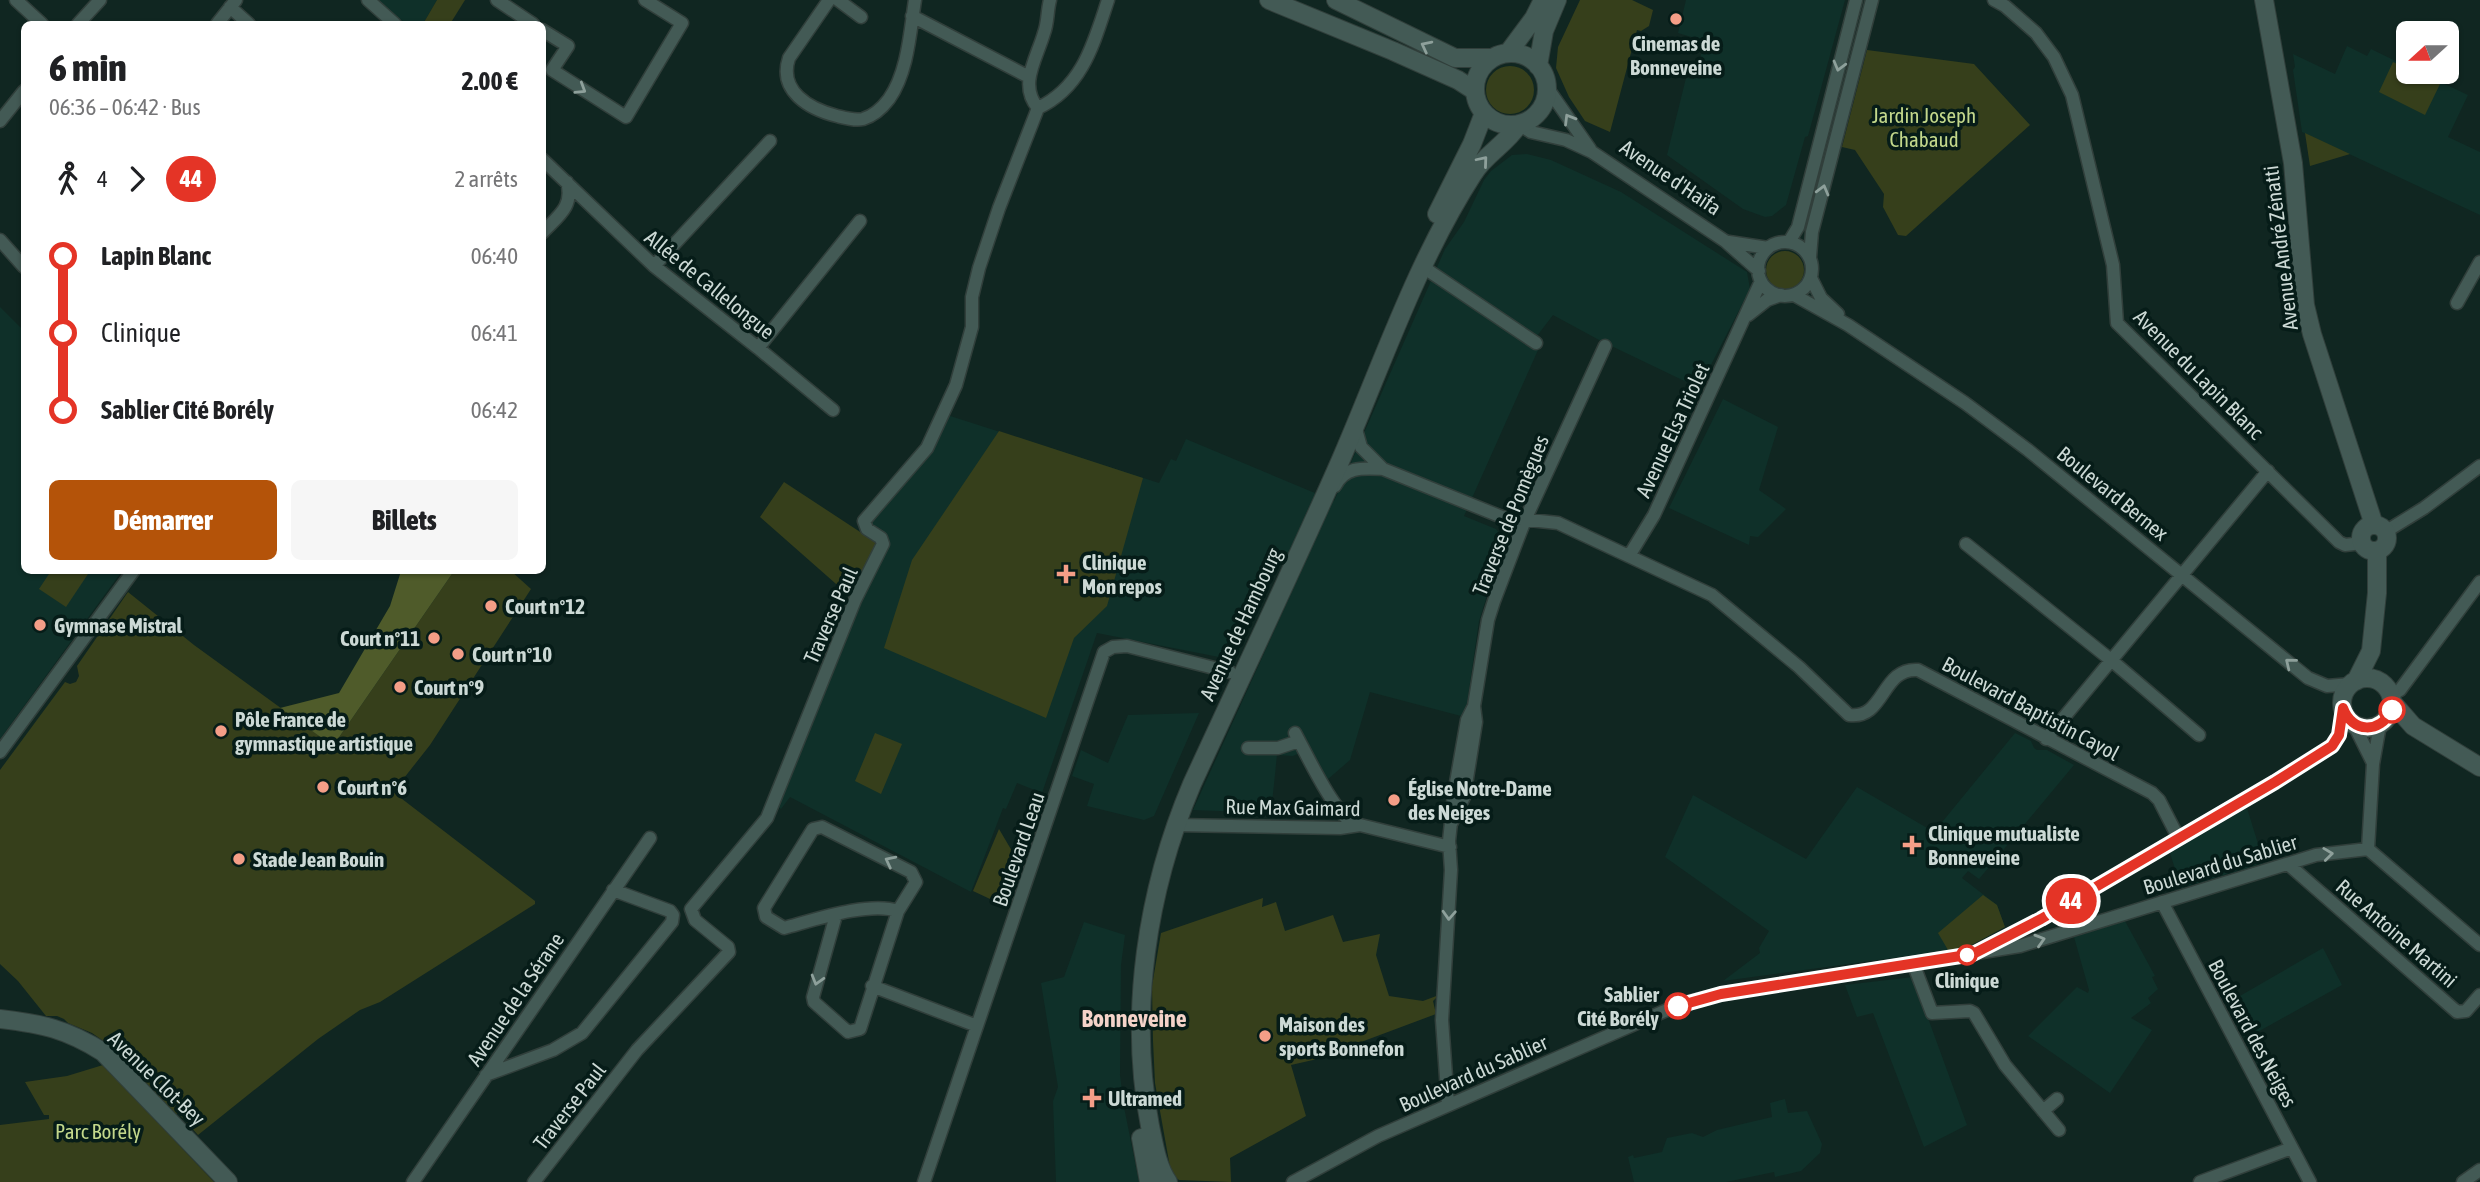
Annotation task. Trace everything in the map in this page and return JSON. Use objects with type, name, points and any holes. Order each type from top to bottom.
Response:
[{"type":"street","points":[[16,0],[39,21]]},
{"type":"street","points":[[81,21],[100,0]]},
{"type":"street","points":[[368,0],[392,21]]},
{"type":"street","points":[[497,0],[519,21]]},
{"type":"street","points":[[546,32],[568,46],[552,70],[626,117],[682,23],[645,0]]},
{"type":"street","points":[[829,0],[789,58],[787,80],[795,94],[806,105],[823,113],[849,119],[863,119],[874,113],[890,97],[901,73],[915,0]]},
{"type":"street","points":[[838,0],[861,17]]},
{"type":"street","points":[[1050,0],[1045,30],[1029,77],[1029,93],[1038,108],[1064,90],[1089,57],[1108,0]]},
{"type":"street","points":[[1269,0],[1458,80],[1475,91]]},
{"type":"street","points":[[1336,0],[1455,58],[1500,56],[1519,54],[1530,58],[1538,66],[1546,86],[1542,106],[1537,114],[1519,124],[1500,123],[1484,113],[1475,91],[1479,72],[1500,56],[1534,18],[1543,0]]},
{"type":"street","points":[[1538,66],[1544,31],[1558,0]]},
{"type":"street","points":[[1789,242],[1798,227],[1856,0]]},
{"type":"street","points":[[1745,318],[1767,300],[1801,291],[1811,278],[1812,232],[1872,0]]},
{"type":"street","name":"Avenue du Lapin Blanc","points":[[1994,0],[2036,33],[2054,57],[2072,95],[2113,265],[2117,323],[2339,542],[2369,547]]},
{"type":"street","name":"Avenue André Zénatti","points":[[2264,0],[2293,163],[2305,305],[2312,334],[2380,528]]},
{"type":"street","points":[[219,21],[233,4],[247,21]]},
{"type":"street","points":[[1352,34],[1362,11]]},
{"type":"street","points":[[912,16],[1029,77]]},
{"type":"street","name":"Avenue d'Haïfa","points":[[1546,86],[1592,152]]},
{"type":"street","points":[[0,121],[20,107]]},
{"type":"street","name":"Traverse Paul","points":[[534,1182],[637,1050],[729,952],[728,947],[695,920],[691,909],[767,818],[855,600],[883,544],[881,538],[867,529],[864,521],[927,448],[956,384],[972,327],[972,297],[979,268],[1038,108]]},
{"type":"street","name":"Avenue de Hambourg","points":[[1149,1182],[1137,1118],[1130,1054],[1130,1006],[1135,944],[1148,883],[1167,818],[1413,261],[1472,144],[1484,113]]},
{"type":"street","name":"Avenue d'Haïfa","points":[[1519,124],[1531,132],[1566,140],[1592,152],[1725,241],[1760,276]]},
{"type":"street","name":"Avenue de Hambourg","points":[[1168,1182],[1160,1165],[1149,1117],[1143,1078],[1141,1028],[1148,938],[1158,888],[1176,825],[1192,784],[1355,426],[1423,267],[1473,173],[1487,155],[1512,134],[1519,124]]},
{"type":"street","points":[[654,266],[770,141]]},
{"type":"street","name":"Allée de Callelongue","points":[[546,163],[654,266],[833,410]]},
{"type":"street","points":[[546,229],[568,205],[571,195],[567,182]]},
{"type":"street","points":[[758,348],[860,221]]},
{"type":"street","points":[[0,240],[21,264]]},
{"type":"street","name":"Avenue d'Haïfa","points":[[1725,241],[1768,248]]},
{"type":"street","points":[[1787,295],[1769,290],[1760,276],[1762,254],[1768,248],[1789,242],[1804,250],[1810,257]]},
{"type":"street","points":[[2457,303],[2480,262]]},
{"type":"street","points":[[1423,267],[1536,343]]},
{"type":"street","name":"Avenue Elsa Triolet","points":[[1629,556],[1654,515],[1745,318],[1760,276]]},
{"type":"street","name":"Boulevard Bernex","points":[[1811,278],[1821,298],[1848,325]]},
{"type":"street","name":"Boulevard Bernex","points":[[1787,295],[1848,325],[1965,403],[2028,450],[2308,678],[2327,686],[2353,683]]},
{"type":"street","name":"Traverse de Pomègues","points":[[1448,1105],[1442,1020],[1451,870],[1451,824],[1464,797],[1476,722],[1474,706],[1488,620],[1525,520],[1605,346]]},
{"type":"street","name":"Boulevard Baptistin Cayol","points":[[1355,426],[1361,447],[1383,469]]},
{"type":"street","points":[[1973,954],[2041,919],[2332,746],[2339,735],[2346,691],[2371,651],[2377,593],[2369,547],[2386,544],[2380,528],[2424,508],[2480,466]]},
{"type":"street","name":"Boulevard Baptistin Cayol","points":[[1308,530],[1324,510],[1343,475],[1361,467],[1383,469],[1502,517],[1558,523],[1712,595],[1799,667],[1849,715],[1865,715],[1897,674],[1918,670],[2152,793],[2159,800],[2178,837]]},
{"type":"street","points":[[2046,739],[2268,471]]},
{"type":"street","points":[[1966,544],[2111,660],[2199,735]]},
{"type":"street","points":[[0,752],[131,574]]},
{"type":"street","points":[[2388,693],[2400,690],[2480,582]]},
{"type":"street","name":"Boulevard Leau","points":[[924,1182],[1104,652],[1113,647],[1127,646],[1230,672]]},
{"type":"street","points":[[2371,651],[2392,710],[2381,724],[2373,764],[2368,849],[2480,945]]},
{"type":"street","points":[[2353,683],[2365,678],[2388,693],[2413,726],[2480,768]]},
{"type":"street","points":[[2343,708],[2373,764]]},
{"type":"street","points":[[2354,725],[2367,728],[2381,724],[2413,726]]},
{"type":"street","points":[[1248,748],[1278,748],[1297,737],[1345,818],[1354,825]]},
{"type":"street","name":"Rue Max Gaimard","points":[[1176,825],[1340,828],[1360,825],[1450,847]]},
{"type":"street","points":[[836,915],[813,997],[814,1002],[848,1031],[853,1032],[860,1029],[898,911],[916,882],[911,872],[822,827],[813,829],[764,908],[766,917],[784,928],[836,915],[886,907],[898,911]]},
{"type":"street","name":"Avenue de la Sérane","points":[[413,1182],[650,838]]},
{"type":"street","name":"Boulevard du Sablier","points":[[1293,1182],[1378,1136],[1683,1003],[1721,994],[2020,946],[2316,855],[2368,849]]},
{"type":"street","name":"Rue Antoine Martini","points":[[2288,864],[2457,1012],[2466,1011],[2480,995]]},
{"type":"street","points":[[486,1075],[553,1050],[582,1033],[672,922],[673,915],[670,911],[612,890]]},
{"type":"street","name":"Boulevard des Neiges","points":[[2162,902],[2310,1182]]},
{"type":"street","points":[[1913,963],[1932,1013],[1974,1013],[2005,1065],[2059,1130]]},
{"type":"street","points":[[872,986],[977,1026]]},
{"type":"street","name":"Avenue Clot-Bey","points":[[0,1019],[56,1028],[81,1038],[103,1052],[229,1182]]},
{"type":"street","points":[[2043,1111],[2057,1099]]},
{"type":"street","points":[[2200,1182],[2292,1149]]},
{"type":"street","points":[[2463,1182],[2480,1170]]},
{"type":"shaded area","points":[[377,0],[437,0],[425,21],[402,21]]},
{"type":"shaded area","points":[[1686,0],[1845,0],[1786,205],[1772,216],[1765,217],[1743,209],[1667,155],[1686,78],[1694,79],[1705,41],[1678,33]]},
{"type":"shaded area","points":[[2347,46],[2367,56],[2371,49],[2396,61],[2396,84],[2445,84],[2468,95],[2448,137],[2480,152],[2480,215],[2302,132],[2293,54],[2335,74]]},
{"type":"shaded area","points":[[1527,154],[1551,160],[1621,192],[1747,272],[1750,289],[1699,388],[1553,315],[1537,336],[1538,350],[1464,516],[1496,529],[1502,537],[1505,553],[1490,586],[1479,621],[1465,717],[1370,692],[1350,760],[1327,780],[1308,749],[1293,756],[1277,755],[1271,813],[1193,810],[1304,565],[1268,562],[1224,658],[1097,633],[1042,793],[1017,783],[1006,809],[1003,808],[971,892],[790,797],[781,809],[774,803],[886,545],[867,525],[944,414],[1159,483],[1171,459],[1176,461],[1186,439],[1334,501],[1445,249],[1464,222],[1491,171],[1512,155]]},
{"type":"shaded area","points":[[0,307],[21,328],[21,574],[120,574],[0,739]]},
{"type":"shaded area","points":[[1723,399],[1778,427],[1759,490],[1786,509],[1758,537],[1750,536],[1749,545],[1669,508]]},
{"type":"shaded area","points":[[1199,713],[1154,816],[1144,820],[1087,806],[1094,784],[1072,776],[1081,750],[1108,763],[1128,715]]},
{"type":"shaded area","name":"Clinique mutualiste Bonneveine","points":[[2015,733],[2031,741],[2037,750],[2047,750],[2074,765],[1979,879],[1968,871],[1962,878],[1997,905],[2005,927],[1966,948],[1723,981],[1760,953],[1759,948],[1769,931],[1665,857],[1693,795],[1806,859],[1857,787],[1934,832]]},
{"type":"shaded area","points":[[2247,808],[2264,863],[2181,888],[2170,853]]},
{"type":"shaded area","points":[[2125,921],[2155,976],[2152,977],[2158,989],[2148,998],[2151,1003],[2131,1018],[2152,1030],[2110,1093],[2028,1036],[2077,987],[2088,993],[2074,937]]},
{"type":"shaded area","points":[[1084,922],[1125,935],[1121,965],[1120,1075],[1139,1182],[1056,1182],[1053,1101],[1058,1087],[1041,983],[1064,977]]},
{"type":"shaded area","points":[[2323,948],[2342,985],[2245,1039],[2226,1004]]},
{"type":"shaded area","points":[[1913,977],[1967,1125],[1924,1147],[1873,1013],[1857,1017],[1845,985]]},
{"type":"shaded area","points":[[1785,1099],[1788,1113],[1807,1111],[1822,1144],[1820,1153],[1801,1171],[1775,1177],[1774,1172],[1726,1182],[1634,1182],[1628,1157],[1662,1152],[1667,1138],[1692,1133],[1703,1137],[1717,1130],[1772,1117],[1770,1103]]},
{"type":"green space","points":[[437,0],[465,0],[452,21],[425,21]]},
{"type":"green space","points":[[1580,0],[1632,0],[1653,10],[1649,26],[1641,31],[1637,30],[1610,132],[1585,121],[1569,97],[1556,68],[1558,47]]},
{"type":"green space","name":"Jardin Joseph Chabaud","points":[[1867,50],[1974,64],[2030,125],[1906,236],[1898,235],[1883,207],[1884,194],[1855,150],[1842,147]]},
{"type":"green space","points":[[2393,62],[2396,63],[2396,84],[2440,84],[2425,115],[2379,92]]},
{"type":"green space","points":[[1510,66],[1527,73],[1534,90],[1527,107],[1510,114],[1493,107],[1486,90],[1493,73]]},
{"type":"green space","points":[[2305,133],[2350,154],[2310,166]]},
{"type":"green space","points":[[1785,251],[1798,257],[1804,270],[1798,283],[1785,289],[1772,283],[1766,270],[1772,257]]},
{"type":"green space","points":[[999,431],[1143,478],[1107,606],[1074,638],[1046,718],[884,648],[912,560]]},
{"type":"green space","points":[[784,482],[880,545],[852,598],[760,517]]},
{"type":"green space","points":[[49,574],[88,574],[66,607],[39,589]]},
{"type":"green space","points":[[400,574],[452,574],[333,746],[280,708],[339,693],[390,606]]},
{"type":"green space","name":"Stade Jean Bouin","points":[[452,574],[514,574],[531,589],[430,745],[393,792],[535,901],[535,904],[380,1002],[360,1010],[318,1039],[198,1135],[178,1113],[175,1115],[115,1049],[92,1033],[64,1019],[46,1016],[18,981],[0,964],[0,770],[65,682],[76,682],[79,676],[77,666],[128,592],[194,645],[333,746]]},
{"type":"green space","points":[[875,733],[902,744],[881,794],[855,781]]},
{"type":"green space","points":[[999,829],[1022,868],[1005,906],[973,891]]},
{"type":"green space","points":[[1983,895],[1997,905],[2005,927],[1966,948],[1948,950],[1938,933]]},
{"type":"green space","name":"Maison des sports Bonnefon","points":[[1263,898],[1262,907],[1276,902],[1285,931],[1333,915],[1343,942],[1380,934],[1376,955],[1389,996],[1423,1001],[1439,995],[1433,1001],[1436,1014],[1313,1060],[1291,1065],[1306,1116],[1230,1158],[1231,1182],[1179,1180],[1170,1167],[1155,1083],[1152,986],[1161,933]]},
{"type":"green space","name":"Parc Borély","points":[[103,1065],[214,1182],[0,1182],[0,1125],[49,1119],[49,1115],[44,1115],[25,1082],[67,1076]]},
{"type":"bus line","name":"44","points":[[1678,1006],[1721,994],[1973,954],[2041,919],[2332,746],[2339,735],[2343,708],[2345,715],[2354,725],[2367,728],[2382,723],[2392,710]]},
{"type":"place","name":"Cinemas de Bonneveine","points":[[1676,19]]},
{"type":"place","name":"Clinique Mon repos","points":[[1066,574]]},
{"type":"place","name":"Court n°12","points":[[491,606]]},
{"type":"place","name":"Gymnase Mistral","points":[[40,625]]},
{"type":"place","name":"Court n°11","points":[[434,638]]},
{"type":"place","name":"Court n°10","points":[[458,654]]},
{"type":"place","name":"Court n°9","points":[[400,687]]},
{"type":"place","name":"Pôle France de gymnastique artistique","points":[[221,731]]},
{"type":"place","name":"Court n°6","points":[[323,787]]},
{"type":"place","name":"Église Notre-Dame des Neiges","points":[[1394,800]]},
{"type":"place","name":"Clinique mutualiste Bonneveine","points":[[1912,845]]},
{"type":"place","name":"Stade Jean Bouin","points":[[239,859]]},
{"type":"place","name":"Clinique","points":[[1967,955]]},
{"type":"place","name":"Sablier Cité Borély","points":[[1678,1006]]},
{"type":"place","name":"Maison des sports Bonnefon","points":[[1265,1036]]},
{"type":"place","name":"Ultramed","points":[[1092,1098]]},
{"type":"district","name":"Bonneveine","points":[[1134,1018]]}]
